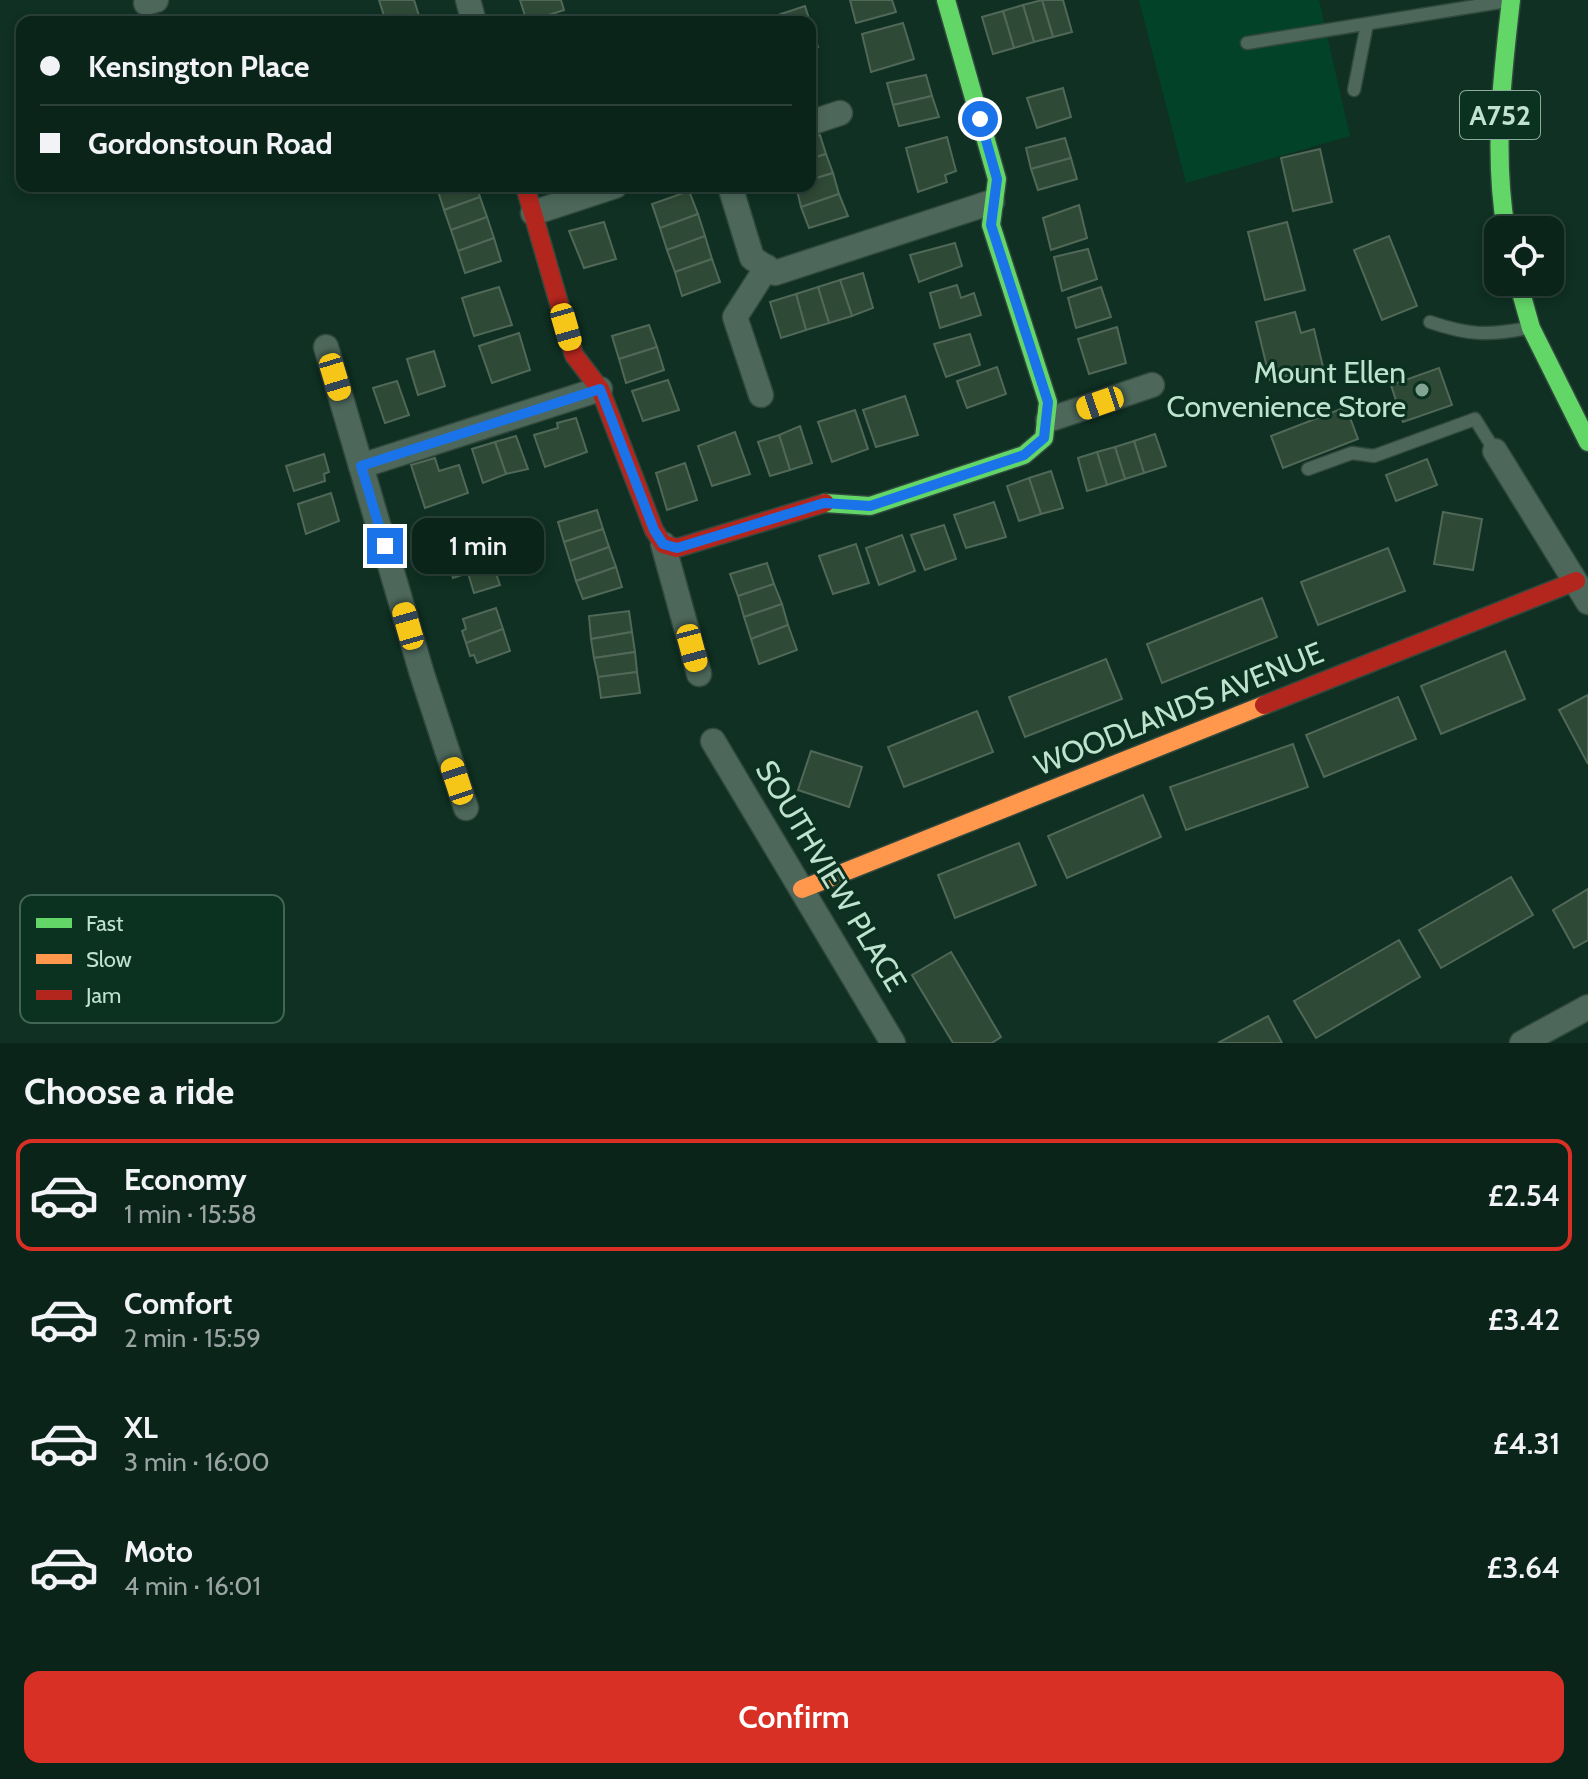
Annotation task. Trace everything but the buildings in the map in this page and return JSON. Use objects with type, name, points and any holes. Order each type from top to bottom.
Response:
[{"type":"street","points":[[663,544],[677,548],[824,503],[870,506],[1024,455],[1044,438],[1048,402],[991,225],[997,179],[946,0]]},
{"type":"street","name":"A752","points":[[1505,216],[1498,155],[1511,0]]},
{"type":"street","points":[[816,121],[840,113]]},
{"type":"street","points":[[527,192],[574,355],[600,389],[654,530],[663,544],[699,674]]},
{"type":"street","points":[[533,213],[597,192]]},
{"type":"street","points":[[732,192],[752,258],[775,273],[992,202]]},
{"type":"street","points":[[761,395],[735,317],[767,267]]},
{"type":"street","points":[[1522,296],[1531,328],[1588,442]]},
{"type":"street","points":[[326,347],[419,664],[466,808]]},
{"type":"street","points":[[1048,420],[1152,385]]},
{"type":"street","points":[[361,466],[600,389]]},
{"type":"street","points":[[1495,451],[1588,602]]},
{"type":"street","name":"WOODLANDS AVENUE","points":[[802,889],[1576,581]]},
{"type":"street","name":"SOUTHVIEW PLACE","points":[[713,741],[893,1043]]},
{"type":"street","points":[[1522,1043],[1588,1007]]},
{"type":"lane","points":[[1247,43],[1511,0]]},
{"type":"lane","points":[[1354,90],[1367,24]]},
{"type":"lane","points":[[1430,322],[1457,331],[1496,335],[1531,328]]},
{"type":"lane","points":[[1308,469],[1352,453],[1374,456],[1475,419],[1495,451]]},
{"type":"shaded area","points":[[1139,0],[1319,0],[1350,136],[1186,183]]},
{"type":"traffic: fast","points":[[825,503],[870,506],[1024,455],[1044,438],[1048,402],[991,225],[997,179],[946,0]]},
{"type":"traffic: fast","points":[[1504,216],[1499,144],[1511,0]]},
{"type":"traffic: fast","points":[[1522,296],[1531,328],[1588,442]]},
{"type":"traffic: slow","points":[[802,889],[1264,705]]},
{"type":"traffic: jam","points":[[527,192],[574,355],[600,389],[654,530],[663,544],[677,548],[825,503]]},
{"type":"traffic: jam","points":[[1264,705],[1576,581]]},
{"type":"place","name":"Mount Ellen Convenience Store","points":[[1422,390]]},
{"type":"route","points":[[385,546],[361,466],[600,389],[654,530],[663,544],[677,548],[824,503],[870,506],[1024,455],[1044,438],[1048,402],[991,225],[997,179],[980,119]]}]
